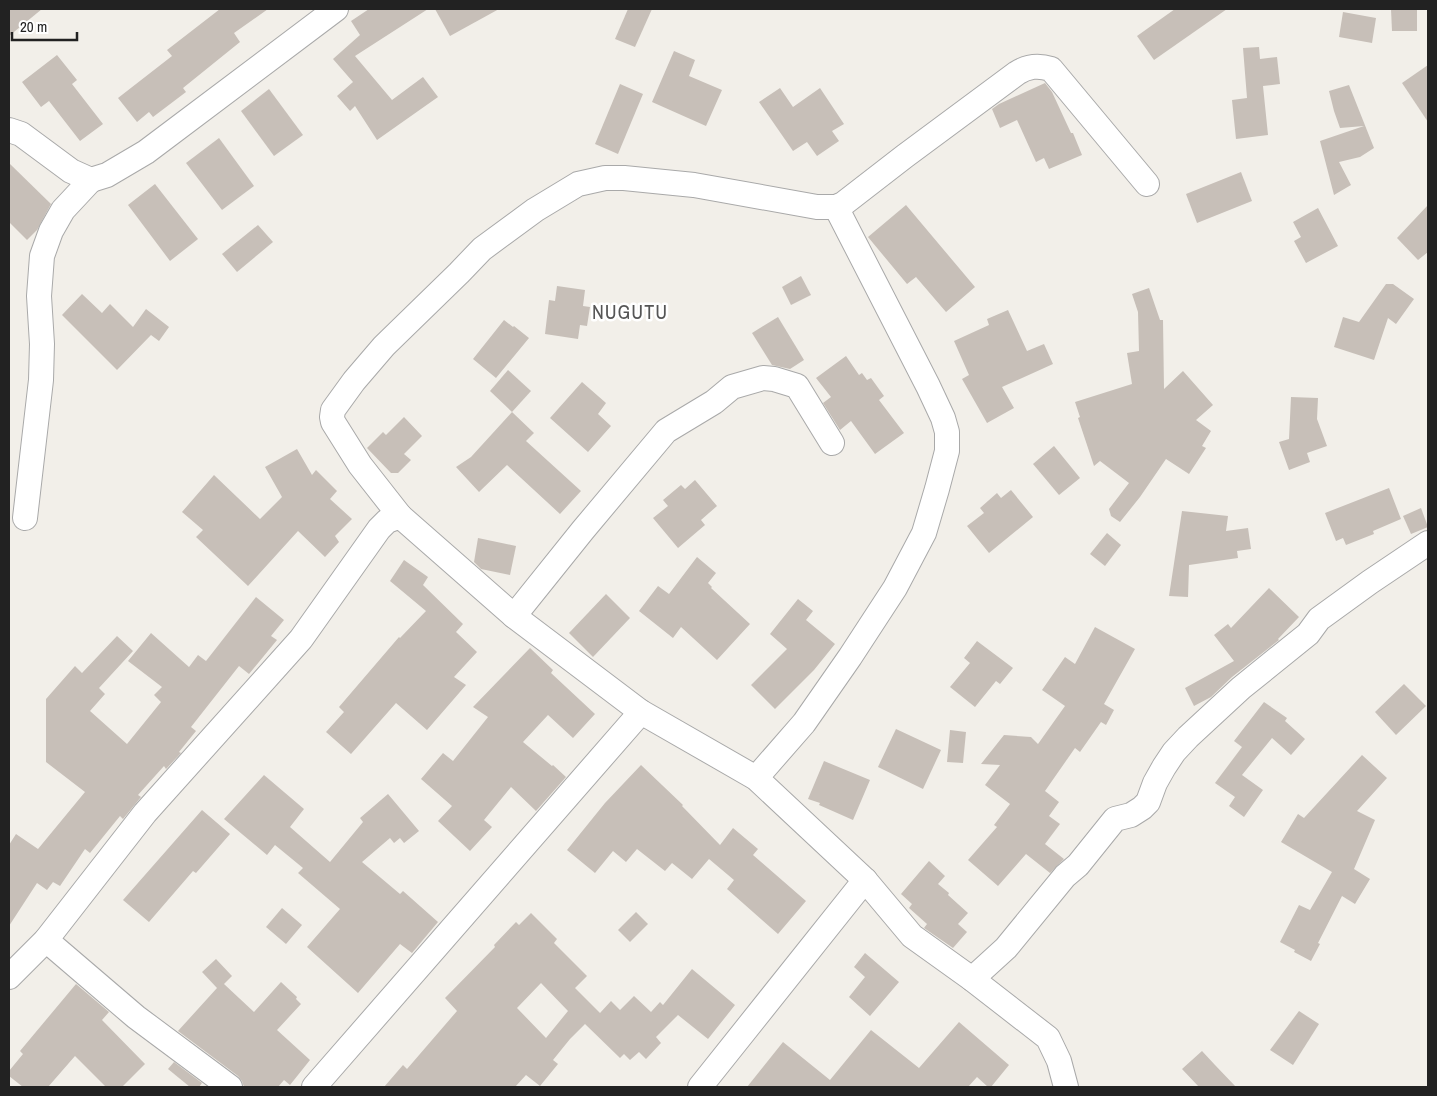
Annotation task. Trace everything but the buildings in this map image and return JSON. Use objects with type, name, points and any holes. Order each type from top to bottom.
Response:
[{"type":"street","points":[[26,518],[41,380],[42,344],[39,296],[42,256],[51,231],[63,210],[92,180],[106,175],[146,152],[336,9]]},
{"type":"street","points":[[1066,1087],[1059,1061],[1048,1038],[972,979],[912,936],[865,880],[756,778],[641,712],[514,616],[400,516],[360,465],[333,422],[332,417],[333,410],[354,381],[384,346],[482,249],[535,210],[578,184],[605,178],[624,178],[694,184],[817,207],[836,208],[1017,73],[1026,68],[1038,66],[1051,69],[1147,184]]},
{"type":"street","points":[[13,126],[71,171],[92,180]]},
{"type":"street","points":[[756,778],[804,722],[850,657],[894,588],[924,533],[946,451],[947,432],[943,418],[836,208]]},
{"type":"street","points":[[514,616],[666,431],[714,402],[732,387],[763,378],[774,379],[797,386],[832,443]]},
{"type":"street","points":[[9,977],[46,940],[145,813],[301,639],[379,529],[387,521],[400,516]]},
{"type":"street","points":[[972,979],[1006,948],[1115,819],[1131,815],[1148,802],[1155,783],[1164,767],[1174,752],[1188,737],[1241,688],[1308,634],[1319,619],[1428,542]]},
{"type":"street","points":[[314,1087],[641,712]]},
{"type":"street","points":[[700,1087],[865,880]]},
{"type":"street","points":[[46,940],[136,1017],[230,1087]]},
{"type":"district","name":"NUGUTU","points":[[630,312]]}]
